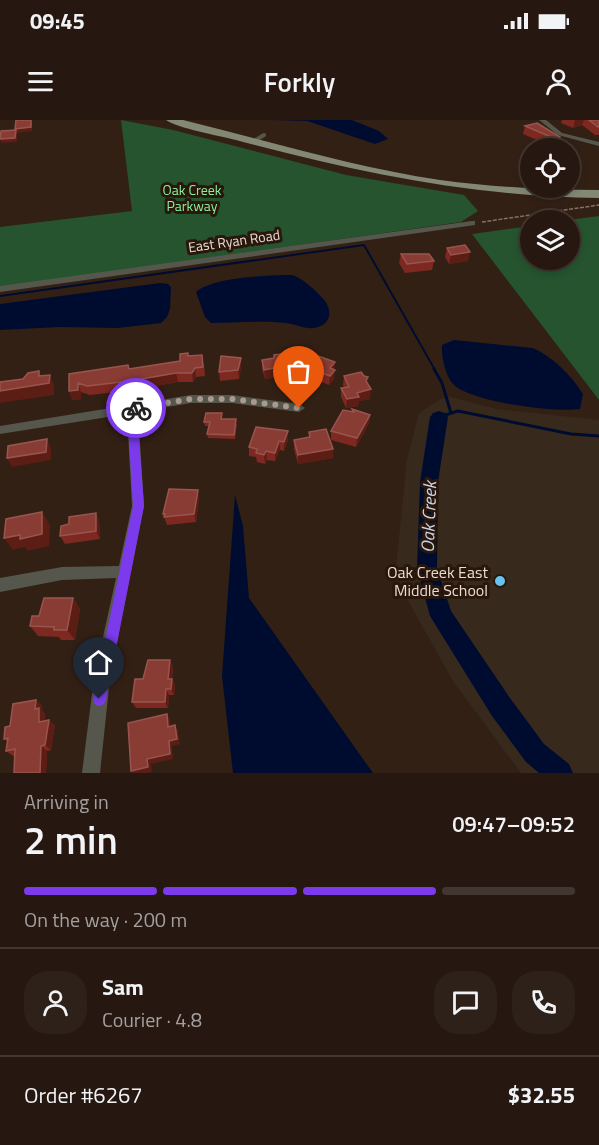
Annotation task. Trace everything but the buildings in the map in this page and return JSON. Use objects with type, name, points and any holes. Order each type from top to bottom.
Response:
[{"type":"main road","points":[[171,120],[407,169],[481,180],[520,182]]},
{"type":"main road","points":[[202,120],[259,138],[415,179],[521,192],[598,194]]},
{"type":"main road","points":[[580,188],[598,194]]},
{"type":"street","points":[[542,120],[560,134],[599,144]]},
{"type":"street","name":"East Ryan Road","points":[[0,289],[472,223]]},
{"type":"street","points":[[0,430],[191,399],[232,399],[299,408]]},
{"type":"street","points":[[91,773],[102,678],[138,506],[132,408]]},
{"type":"street","points":[[0,585],[43,574],[74,571],[124,572]]},
{"type":"path","points":[[472,223],[598,194]]},
{"type":"shaded area","name":"Oak Creek East Middle School","points":[[450,397],[497,409],[599,420],[599,773],[521,773],[453,681],[405,595],[396,568],[407,460],[419,413],[441,399]]},
{"type":"green space","name":"Oak Creek Parkway","points":[[121,120],[173,130],[346,175],[464,195],[478,211],[461,222],[0,287],[0,227],[132,211]]},
{"type":"green space","points":[[599,216],[599,400],[472,234],[520,227],[520,270],[580,270],[580,218]]},
{"type":"water","points":[[273,120],[352,120],[379,131],[388,139],[375,144],[307,121]]},
{"type":"water","points":[[293,275],[322,297],[329,313],[326,323],[309,328],[277,322],[211,323],[205,317],[196,292],[204,287],[228,280],[256,276]]},
{"type":"water","points":[[160,283],[171,287],[170,309],[167,317],[161,323],[118,328],[60,327],[0,330],[0,304]]},
{"type":"water","points":[[454,340],[533,348],[548,356],[567,373],[583,394],[580,409],[533,408],[514,405],[476,396],[462,390],[450,380],[443,360],[442,345]]},
{"type":"water","points":[[235,495],[243,526],[249,598],[373,773],[233,773],[222,676]]},
{"type":"waterway","points":[[0,296],[364,245],[435,370]]},
{"type":"waterway","points":[[434,369],[442,383],[451,413]]},
{"type":"waterway","name":"Oak Creek","points":[[439,417],[458,411],[571,434],[599,436]]},
{"type":"waterway","name":"Oak Creek","points":[[439,417],[429,482],[427,568],[441,616],[501,707],[535,753],[560,773]]},
{"type":"way so far","points":[[136,408],[191,399],[232,399],[299,408]]},
{"type":"place","name":"Oak Creek East Middle School","points":[[500,581]]},
{"type":"route","points":[[99,699],[138,506],[132,408],[136,408]]}]
